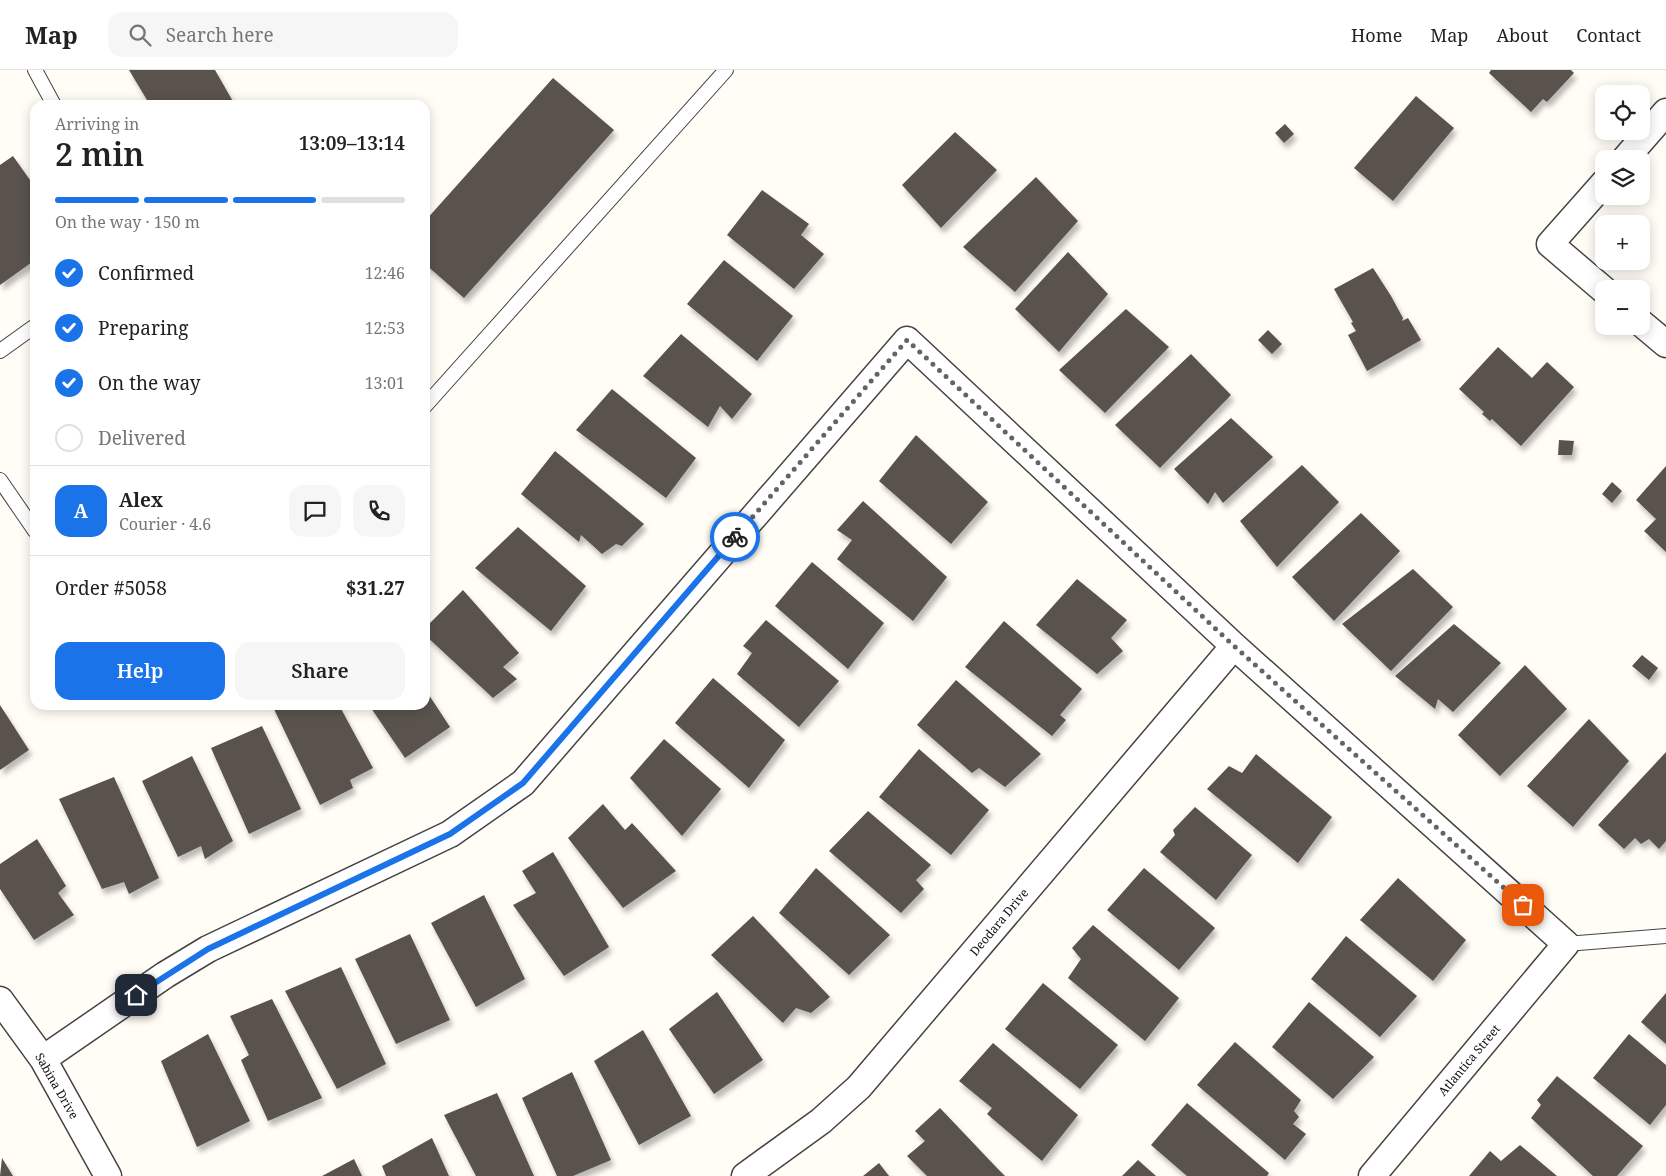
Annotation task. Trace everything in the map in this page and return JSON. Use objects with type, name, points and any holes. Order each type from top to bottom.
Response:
[{"type":"street","points":[[1633,150],[1666,112]]},
{"type":"street","points":[[1595,193],[1550,244],[1595,282]]},
{"type":"street","points":[[1650,331],[1666,344]]},
{"type":"street","points":[[43,1059],[165,974],[208,949],[450,834],[523,783],[907,340],[1234,646],[1566,944]]},
{"type":"street","name":"Deodara Drive","points":[[744,1176],[821,1120],[859,1087],[1234,646]]},
{"type":"street","name":"Atlantica Street","points":[[1372,1176],[1566,944]]},
{"type":"street","name":"Sabina Drive","points":[[0,1000],[43,1059],[108,1176]]},
{"type":"lane","points":[[35,70],[51,100]]},
{"type":"lane","points":[[430,400],[726,70]]},
{"type":"lane","points":[[0,351],[30,330]]},
{"type":"lane","points":[[0,480],[30,524]]},
{"type":"lane","points":[[1566,944],[1666,936]]},
{"type":"building","points":[[129,70],[215,70],[232,100],[147,100]]},
{"type":"building","points":[[1491,70],[1571,70],[1574,73],[1547,102],[1543,99],[1531,112],[1489,73]]},
{"type":"building","points":[[553,78],[614,130],[464,298],[430,268],[430,215]]},
{"type":"building","points":[[1416,96],[1454,128],[1393,201],[1354,168]]},
{"type":"building","points":[[1285,124],[1294,134],[1284,143],[1275,133]]},
{"type":"building","points":[[955,132],[997,170],[941,228],[902,185]]},
{"type":"building","points":[[13,156],[30,180],[30,264],[0,285],[0,165]]},
{"type":"building","points":[[1036,177],[1078,221],[1015,292],[963,247]]},
{"type":"building","points":[[762,190],[809,224],[801,235],[824,254],[794,289],[727,235]]},
{"type":"building","points":[[1068,252],[1108,294],[1059,352],[1015,309]]},
{"type":"building","points":[[724,260],[793,316],[757,361],[687,304]]},
{"type":"building","points":[[1373,268],[1391,296],[1403,318],[1402,321],[1408,318],[1421,340],[1367,371],[1348,335],[1356,331],[1351,323],[1353,322],[1334,289]]},
{"type":"building","points":[[1126,309],[1169,347],[1105,413],[1059,370]]},
{"type":"building","points":[[1268,330],[1282,344],[1272,354],[1258,340]]},
{"type":"building","points":[[681,334],[752,394],[732,419],[720,406],[708,427],[643,376]]},
{"type":"building","points":[[1498,347],[1532,378],[1547,362],[1574,387],[1521,446],[1492,419],[1490,421],[1482,414],[1484,412],[1459,389]]},
{"type":"building","points":[[1191,354],[1231,395],[1160,468],[1115,425]]},
{"type":"building","points":[[612,389],[696,458],[666,498],[576,430]]},
{"type":"building","points":[[1231,418],[1273,457],[1223,503],[1215,492],[1208,504],[1174,469]]},
{"type":"building","points":[[916,435],[988,502],[951,544],[879,481]]},
{"type":"building","points":[[1559,440],[1574,441],[1572,455],[1558,455]]},
{"type":"building","points":[[555,451],[644,524],[622,546],[616,544],[602,554],[581,535],[579,542],[521,494]]},
{"type":"building","points":[[1302,465],[1339,502],[1277,567],[1240,521]]},
{"type":"building","points":[[1666,466],[1666,552],[1644,531],[1656,519],[1636,500]]},
{"type":"building","points":[[1612,482],[1622,491],[1612,503],[1602,494]]},
{"type":"building","points":[[863,501],[947,577],[913,621],[837,559],[852,540],[837,530]]},
{"type":"building","points":[[1361,513],[1400,551],[1334,621],[1292,577]]},
{"type":"building","points":[[518,527],[586,586],[551,631],[475,568]]},
{"type":"building","points":[[812,562],[884,623],[848,669],[775,606]]},
{"type":"building","points":[[1413,569],[1453,607],[1391,671],[1342,624]]},
{"type":"building","points":[[1077,579],[1127,620],[1111,638],[1123,651],[1097,674],[1036,625]]},
{"type":"building","points":[[463,590],[519,653],[503,667],[517,679],[493,698],[430,640],[430,623]]},
{"type":"building","points":[[766,620],[839,681],[799,727],[737,674],[752,653],[743,646]]},
{"type":"building","points":[[1004,621],[1082,689],[1060,715],[1066,720],[1052,736],[965,667]]},
{"type":"building","points":[[1454,624],[1501,663],[1453,712],[1438,699],[1435,709],[1395,676]]},
{"type":"building","points":[[1642,655],[1658,668],[1649,680],[1632,666]]},
{"type":"building","points":[[1525,665],[1567,709],[1500,776],[1458,735]]},
{"type":"building","points":[[713,678],[785,740],[749,788],[675,723]]},
{"type":"building","points":[[956,680],[1041,754],[1005,787],[979,768],[972,773],[917,725]]},
{"type":"building","points":[[430,697],[450,727],[405,758],[372,710],[430,710]]},
{"type":"building","points":[[0,705],[29,750],[0,770]]},
{"type":"building","points":[[274,710],[342,710],[373,768],[350,780],[353,788],[320,805]]},
{"type":"building","points":[[1589,719],[1629,761],[1573,827],[1527,786]]},
{"type":"building","points":[[262,726],[301,809],[249,834],[211,748]]},
{"type":"building","points":[[664,739],[721,789],[682,836],[630,778]]},
{"type":"building","points":[[919,749],[989,810],[951,855],[879,797]]},
{"type":"building","points":[[1666,752],[1666,841],[1659,849],[1649,839],[1641,844],[1635,838],[1624,849],[1598,825]]},
{"type":"building","points":[[1256,754],[1332,817],[1298,863],[1207,789],[1229,766],[1242,773]]},
{"type":"building","points":[[192,756],[233,841],[205,859],[201,846],[178,857],[142,781]]},
{"type":"building","points":[[114,777],[159,878],[129,894],[124,882],[102,889],[59,799]]},
{"type":"building","points":[[603,804],[625,830],[632,823],[676,871],[623,908],[568,838]]},
{"type":"building","points":[[1195,807],[1252,855],[1216,900],[1160,852],[1175,835],[1173,830]]},
{"type":"building","points":[[868,811],[931,865],[916,880],[924,889],[901,913],[829,851]]},
{"type":"building","points":[[37,839],[66,886],[58,893],[74,915],[34,940],[0,889],[0,864]]},
{"type":"building","points":[[553,852],[609,947],[564,976],[513,905],[536,893],[522,871]]},
{"type":"building","points":[[816,868],[890,935],[849,975],[779,913]]},
{"type":"building","points":[[1144,868],[1215,928],[1179,970],[1107,910]]},
{"type":"building","points":[[1398,878],[1466,940],[1433,981],[1360,920]]},
{"type":"building","points":[[484,895],[525,979],[476,1007],[431,923]]},
{"type":"building","points":[[753,916],[830,997],[811,1013],[796,1008],[783,1023],[711,955]]},
{"type":"building","points":[[1093,925],[1179,998],[1145,1041],[1068,978],[1081,959],[1072,948]]},
{"type":"building","points":[[410,934],[450,1020],[396,1044],[355,959]]},
{"type":"building","points":[[1346,936],[1417,996],[1380,1037],[1311,979]]},
{"type":"building","points":[[341,967],[386,1064],[337,1089],[285,991]]},
{"type":"building","points":[[1043,983],[1118,1045],[1080,1089],[1005,1029]]},
{"type":"building","points":[[717,992],[763,1060],[714,1094],[669,1029]]},
{"type":"building","points":[[1666,993],[1666,1044],[1641,1022]]},
{"type":"building","points":[[272,999],[322,1098],[268,1121],[241,1060],[249,1055],[230,1016]]},
{"type":"building","points":[[1309,1002],[1374,1057],[1333,1099],[1272,1047]]},
{"type":"building","points":[[643,1030],[691,1116],[639,1145],[594,1061]]},
{"type":"building","points":[[208,1034],[250,1121],[197,1147],[161,1061]]},
{"type":"building","points":[[1629,1034],[1666,1065],[1666,1105],[1650,1125],[1593,1078]]},
{"type":"building","points":[[1235,1042],[1301,1100],[1294,1111],[1299,1117],[1293,1124],[1306,1134],[1285,1160],[1197,1085]]},
{"type":"building","points":[[993,1043],[1078,1115],[1042,1161],[987,1114],[992,1108],[959,1081]]},
{"type":"building","points":[[572,1072],[611,1160],[573,1176],[557,1176],[522,1098]]},
{"type":"building","points":[[1557,1076],[1643,1146],[1617,1176],[1593,1176],[1531,1118],[1541,1105],[1537,1100]]},
{"type":"building","points":[[497,1093],[534,1176],[476,1176],[444,1115]]},
{"type":"building","points":[[1187,1103],[1269,1173],[1267,1176],[1187,1176],[1151,1145]]},
{"type":"building","points":[[940,1108],[1005,1176],[927,1176],[907,1156],[925,1141],[915,1131]]},
{"type":"building","points":[[432,1138],[449,1176],[386,1176],[382,1166]]},
{"type":"building","points":[[1520,1145],[1557,1176],[1469,1176],[1490,1151],[1501,1161]]},
{"type":"building","points":[[2,1158],[13,1176],[0,1176]]},
{"type":"building","points":[[354,1159],[362,1176],[322,1176]]},
{"type":"building","points":[[1138,1160],[1156,1176],[1122,1176]]},
{"type":"building","points":[[879,1163],[889,1176],[863,1176]]},
{"type":"way so far","points":[[735,537],[907,340],[1234,646],[1523,905]]},
{"type":"route","points":[[136,995],[165,974],[208,949],[450,834],[523,783],[735,537]]}]
